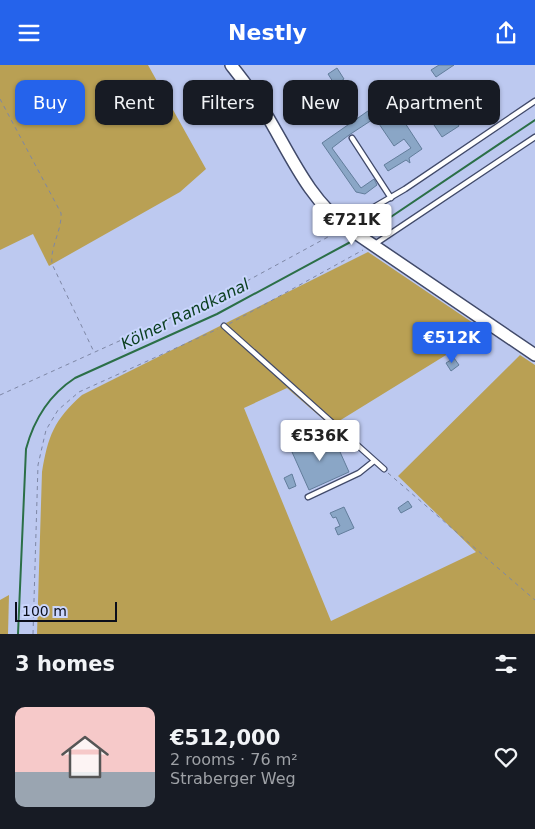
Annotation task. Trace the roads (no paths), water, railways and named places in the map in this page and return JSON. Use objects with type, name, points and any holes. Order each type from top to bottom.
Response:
[{"type":"main road","points":[[231,65],[262,107],[306,184],[321,203],[346,227],[535,355]]},
{"type":"lane","points":[[346,227],[535,101]]},
{"type":"lane","points":[[372,244],[535,137]]},
{"type":"lane","points":[[352,138],[391,198]]},
{"type":"lane","points":[[224,326],[384,469]]},
{"type":"lane","points":[[308,497],[359,473],[374,461]]},
{"type":"waterway","name":"Kölner Randkanal","points":[[364,235],[535,120]]},
{"type":"waterway","name":"Kölner Randkanal","points":[[18,634],[26,449],[33,428],[50,400],[75,378],[217,314],[356,239]]}]
